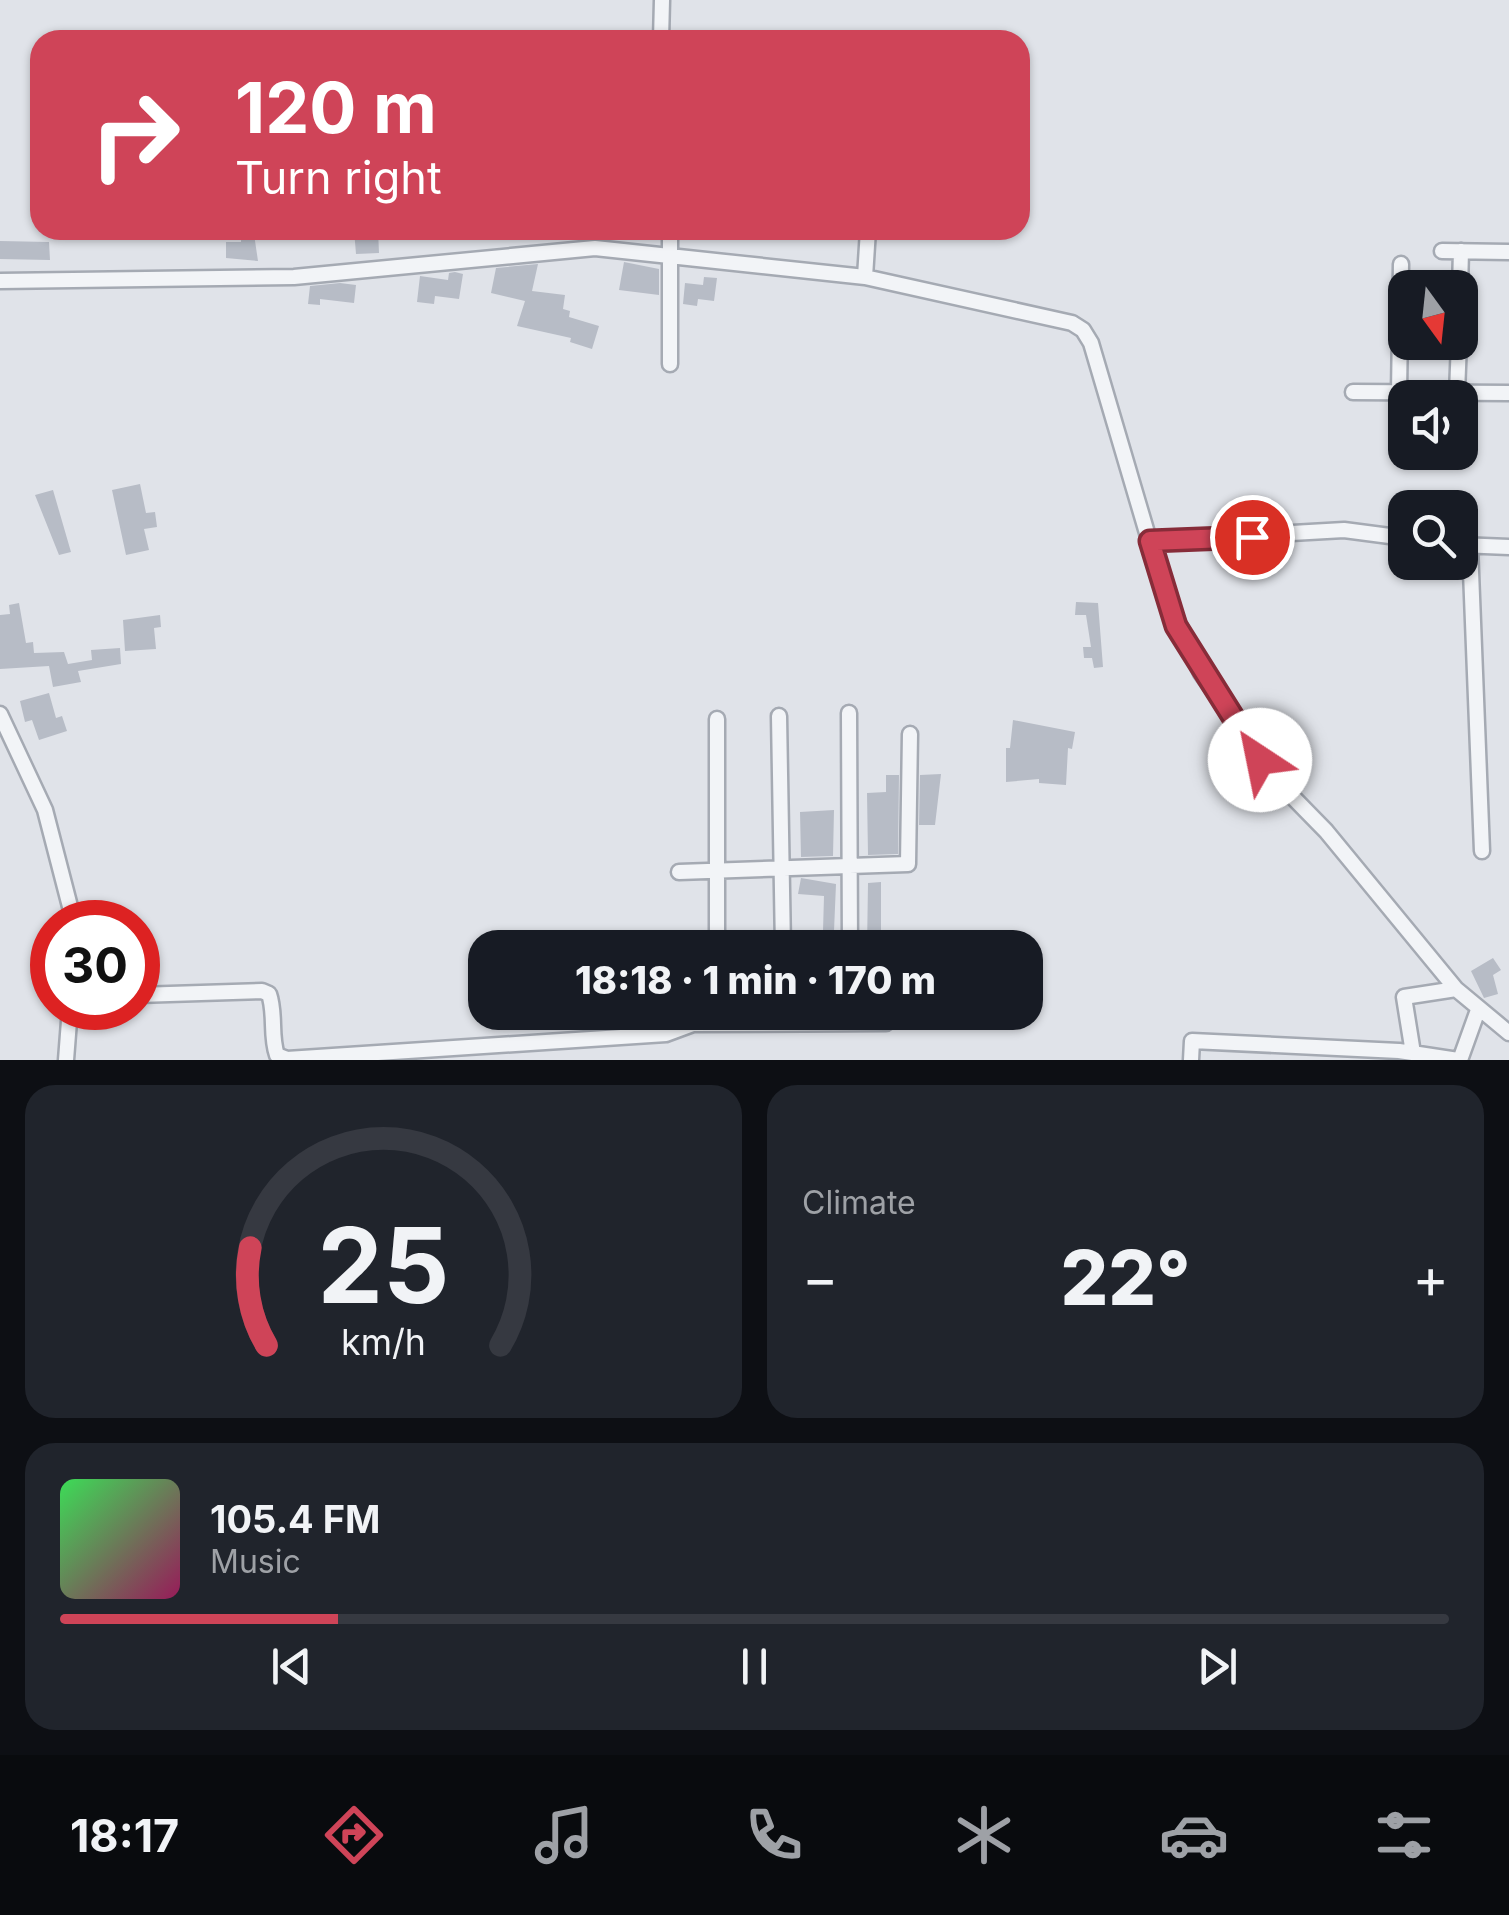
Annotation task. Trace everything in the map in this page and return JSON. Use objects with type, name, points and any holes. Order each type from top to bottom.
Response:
[{"type":"street","points":[[661,30],[662,0]]},
{"type":"street","points":[[670,364],[671,240]]},
{"type":"street","points":[[864,277],[867,240]]},
{"type":"street","points":[[0,281],[294,277],[595,248],[864,277],[1083,330],[1176,626],[1260,760],[1456,990],[1509,1032]]},
{"type":"street","points":[[1442,251],[1509,252]]},
{"type":"street","points":[[1460,251],[1460,270]]},
{"type":"street","points":[[1400,380],[1401,264]]},
{"type":"street","points":[[1354,392],[1388,392]]},
{"type":"street","points":[[1478,392],[1509,392]]},
{"type":"street","points":[[1150,541],[1344,530],[1388,536]]},
{"type":"street","points":[[1478,546],[1509,547]]},
{"type":"street","points":[[1467,580],[1482,851]]},
{"type":"street","points":[[849,713],[850,930]]},
{"type":"street","points":[[0,714],[45,810],[68,900]]},
{"type":"street","points":[[779,716],[783,930]]},
{"type":"street","points":[[717,718],[717,930]]},
{"type":"street","points":[[679,872],[908,864],[910,734]]},
{"type":"street","points":[[160,994],[262,990],[269,994],[272,1004],[274,1047],[278,1056],[287,1059],[634,1037],[677,1030]]},
{"type":"street","points":[[1413,1053],[1404,997],[1456,990]]},
{"type":"street","points":[[1191,1060],[1192,1042],[1413,1053],[1459,1060],[1478,1010]]},
{"type":"street","points":[[66,1060],[68,1030]]},
{"type":"street","points":[[1254,1060],[1255,1043]]},
{"type":"building","points":[[255,240],[258,261],[226,258],[226,242]]},
{"type":"building","points":[[355,240],[378,240],[379,253],[356,254]]},
{"type":"building","points":[[0,241],[49,242],[50,260],[0,259]]},
{"type":"building","points":[[624,262],[659,269],[659,295],[619,290]]},
{"type":"building","points":[[538,264],[532,291],[565,295],[563,309],[570,311],[569,317],[599,326],[592,349],[570,342],[571,338],[517,326],[525,301],[491,293],[496,268]]},
{"type":"building","points":[[449,273],[463,274],[459,299],[435,296],[434,304],[417,302],[420,276],[448,280]]},
{"type":"building","points":[[704,277],[717,278],[714,301],[698,299],[697,306],[683,304],[685,283],[703,285]]},
{"type":"building","points":[[356,285],[354,303],[320,299],[320,305],[308,304],[310,286]]},
{"type":"building","points":[[140,484],[146,513],[155,512],[157,527],[144,529],[149,550],[126,555],[112,490]]},
{"type":"building","points":[[53,490],[71,552],[59,555],[35,495]]},
{"type":"building","points":[[1076,602],[1098,603],[1103,667],[1094,668],[1092,658],[1084,658],[1083,647],[1091,647],[1086,615],[1075,615]]},
{"type":"building","points":[[19,603],[26,643],[33,642],[34,653],[64,652],[68,664],[92,660],[91,650],[120,648],[121,664],[78,671],[81,682],[53,687],[49,666],[0,669],[0,615],[10,614],[9,605]]},
{"type":"building","points":[[160,615],[161,627],[154,628],[156,649],[125,651],[123,620]]},
{"type":"building","points":[[49,693],[56,718],[62,716],[67,731],[39,740],[32,720],[25,722],[20,701]]},
{"type":"building","points":[[1013,720],[1075,732],[1072,749],[1068,748],[1066,785],[1039,783],[1039,779],[1006,782],[1006,748],[1010,748]]},
{"type":"building","points":[[941,774],[935,825],[919,825],[920,775]]},
{"type":"building","points":[[886,775],[899,775],[898,854],[868,855],[867,793],[886,792]]},
{"type":"building","points":[[834,810],[833,856],[801,857],[800,812]]},
{"type":"building","points":[[801,878],[836,884],[834,930],[823,930],[824,896],[798,894]]},
{"type":"building","points":[[881,882],[881,930],[867,930],[868,883]]},
{"type":"building","points":[[1493,958],[1501,970],[1493,975],[1498,994],[1484,998],[1471,971]]},
{"type":"route","points":[[1252,537],[1150,541],[1176,626],[1260,760]]}]
